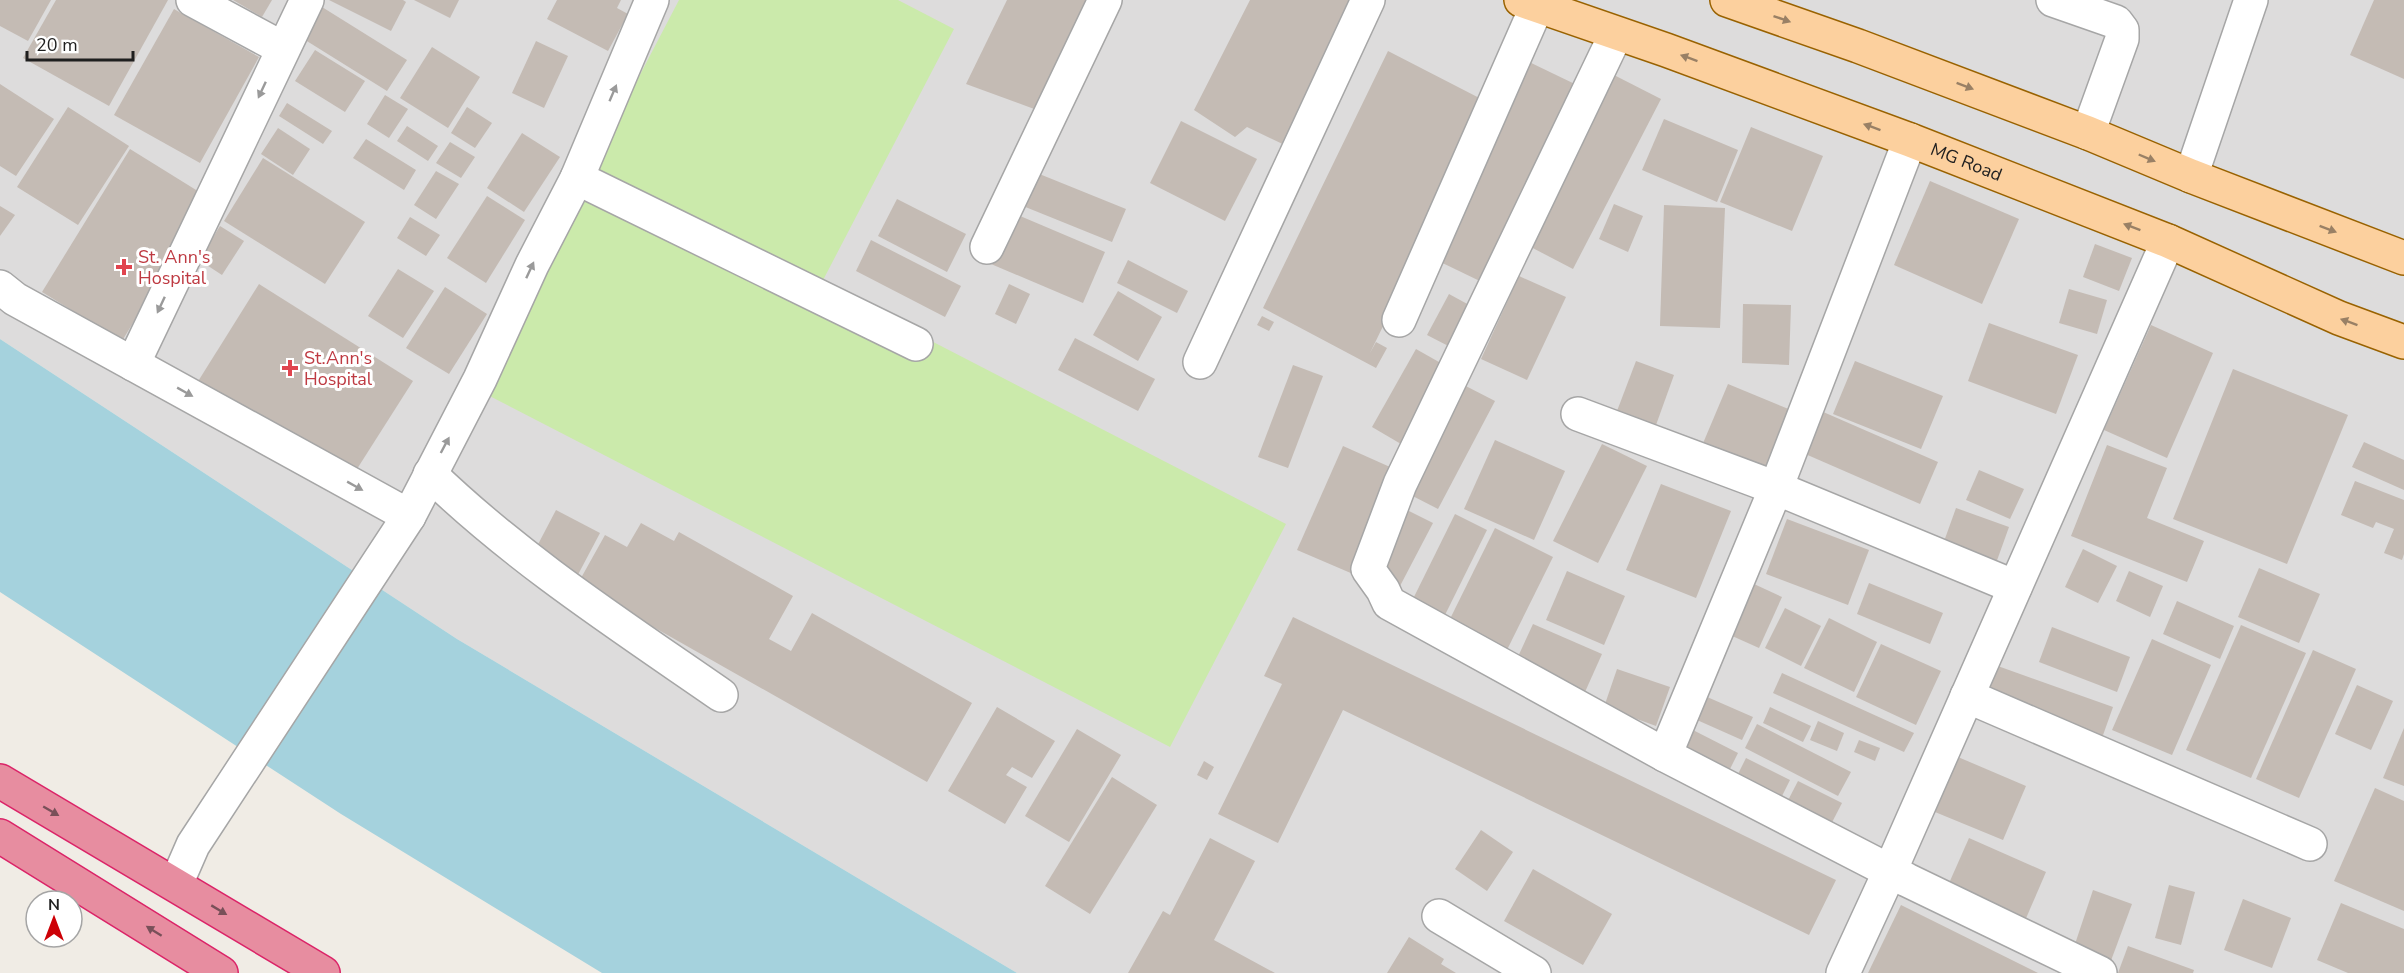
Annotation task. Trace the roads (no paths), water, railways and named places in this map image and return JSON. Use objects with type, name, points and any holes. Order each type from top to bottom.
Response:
[{"type":"highway","points":[[0,781],[323,973]]},
{"type":"highway","points":[[0,836],[221,973]]},
{"type":"main road","points":[[1727,0],[1858,46],[2088,133],[2191,176],[2404,258]]},
{"type":"main road","name":"MG Road","points":[[1529,3],[1666,50],[1910,140],[2168,241],[2339,318],[2404,342]]},
{"type":"street","points":[[194,0],[282,48]]},
{"type":"street","points":[[134,364],[306,0]]},
{"type":"street","points":[[176,884],[193,845],[402,526],[430,474],[480,379],[532,265],[577,178],[652,0]]},
{"type":"street","points":[[987,247],[1105,0]]},
{"type":"street","points":[[1200,362],[1368,0]]},
{"type":"street","points":[[2053,0],[2116,22],[2122,30],[2122,39],[2088,133]]},
{"type":"street","points":[[2191,176],[2251,0]]},
{"type":"street","points":[[1399,320],[1529,3]]},
{"type":"street","points":[[1616,34],[1400,484],[1368,568],[1389,603],[1665,755],[1890,871],[2100,973]]},
{"type":"street","points":[[1665,755],[1776,488],[1910,140]]},
{"type":"street","points":[[577,178],[915,344]]},
{"type":"street","points":[[1843,973],[2168,241]]},
{"type":"street","points":[[0,287],[15,299],[134,364],[402,526]]},
{"type":"street","points":[[1578,414],[1776,488],[2015,587]]},
{"type":"street","points":[[430,474],[471,514],[556,580],[721,695]]},
{"type":"street","points":[[1967,696],[2310,844]]},
{"type":"street","points":[[1439,916],[1534,973]]},
{"type":"water","points":[[0,339],[457,639],[1017,973],[602,973],[341,814],[0,592]]},
{"type":"place","name":"St. Ann's Hospital","points":[[124,267]]},
{"type":"place","name":"St.Ann's Hospital","points":[[290,368]]}]
